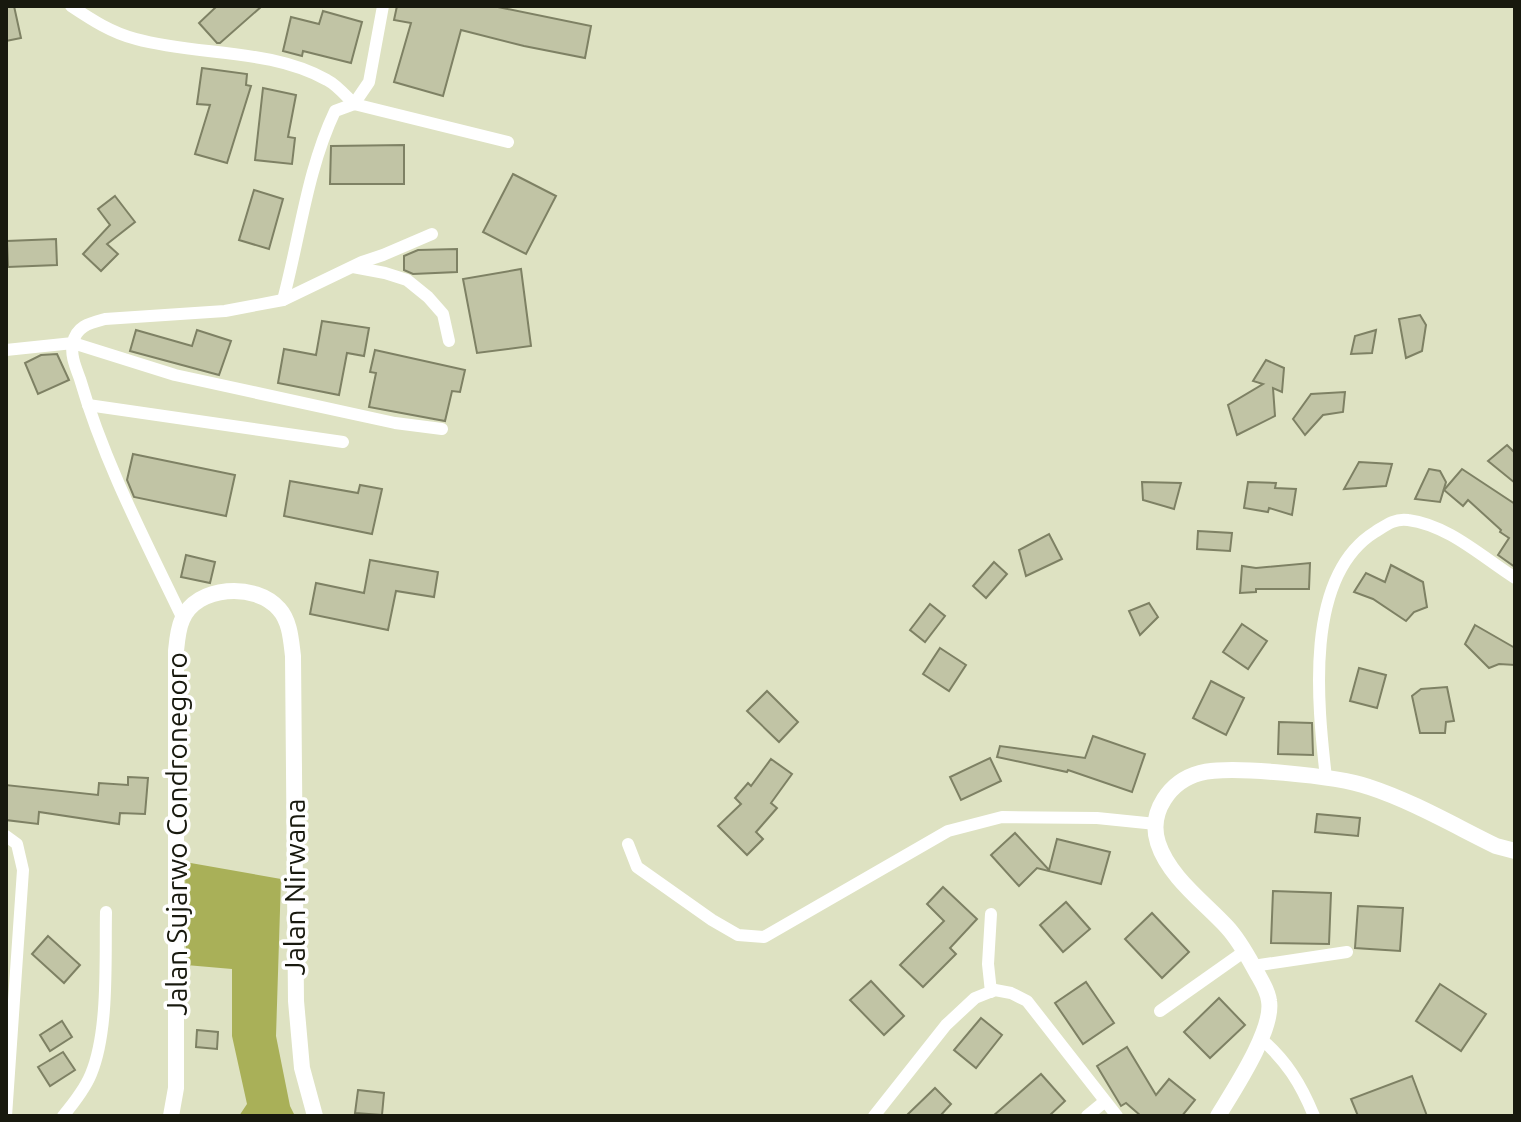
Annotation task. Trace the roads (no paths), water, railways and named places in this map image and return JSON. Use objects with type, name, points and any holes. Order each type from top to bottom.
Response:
[{"type":"street","points":[[71,6],[98,25],[136,39],[266,60],[306,70],[330,81],[354,104],[508,142]]},
{"type":"street","points":[[283,300],[325,131],[335,111],[354,104],[369,82],[383,6]]},
{"type":"street","points":[[182,617],[128,505],[88,405],[74,359],[76,335],[87,324],[105,319],[225,311],[283,300],[432,234]]},
{"type":"street","points":[[353,267],[407,280],[443,314],[449,341]]},
{"type":"street","points":[[6,350],[73,343],[175,375],[395,423],[442,429]]},
{"type":"street","points":[[88,405],[343,442]]},
{"type":"street","points":[[1326,778],[1319,700],[1320,648],[1332,590],[1351,553],[1365,538],[1392,521],[1405,519],[1419,522],[1454,537],[1515,578]]},
{"type":"street","name":"Jalan Sujarwo Condronegoro","points":[[171,1116],[176,1088],[176,651],[182,617],[201,599],[231,591],[260,594],[281,611],[291,634],[293,656]]},
{"type":"street","name":"Jalan Nirwana","points":[[293,656],[296,1001],[302,1068],[315,1116]]},
{"type":"street","points":[[1218,1116],[1267,1025],[1270,1005],[1268,994],[1249,958],[1230,930],[1187,886],[1158,844],[1157,817],[1170,791],[1186,778],[1222,770],[1326,778],[1371,787],[1496,846],[1515,851]]},
{"type":"street","points":[[628,844],[637,867],[712,920],[738,935],[752,938],[764,937],[948,831],[1002,817],[1157,817]]},
{"type":"street","points":[[6,836],[17,844],[23,870],[6,1116]]},
{"type":"street","points":[[63,1116],[90,1076],[98,1053],[104,996],[106,912]]},
{"type":"street","points":[[991,914],[988,964],[991,992]]},
{"type":"street","points":[[1160,1011],[1249,958],[1347,952]]},
{"type":"street","points":[[874,1116],[946,1025],[975,998],[991,992],[1011,993],[1027,1001],[1117,1116]]},
{"type":"street","points":[[1260,1038],[1290,1068],[1314,1116]]},
{"type":"street","points":[[1087,1116],[1104,1102]]}]
